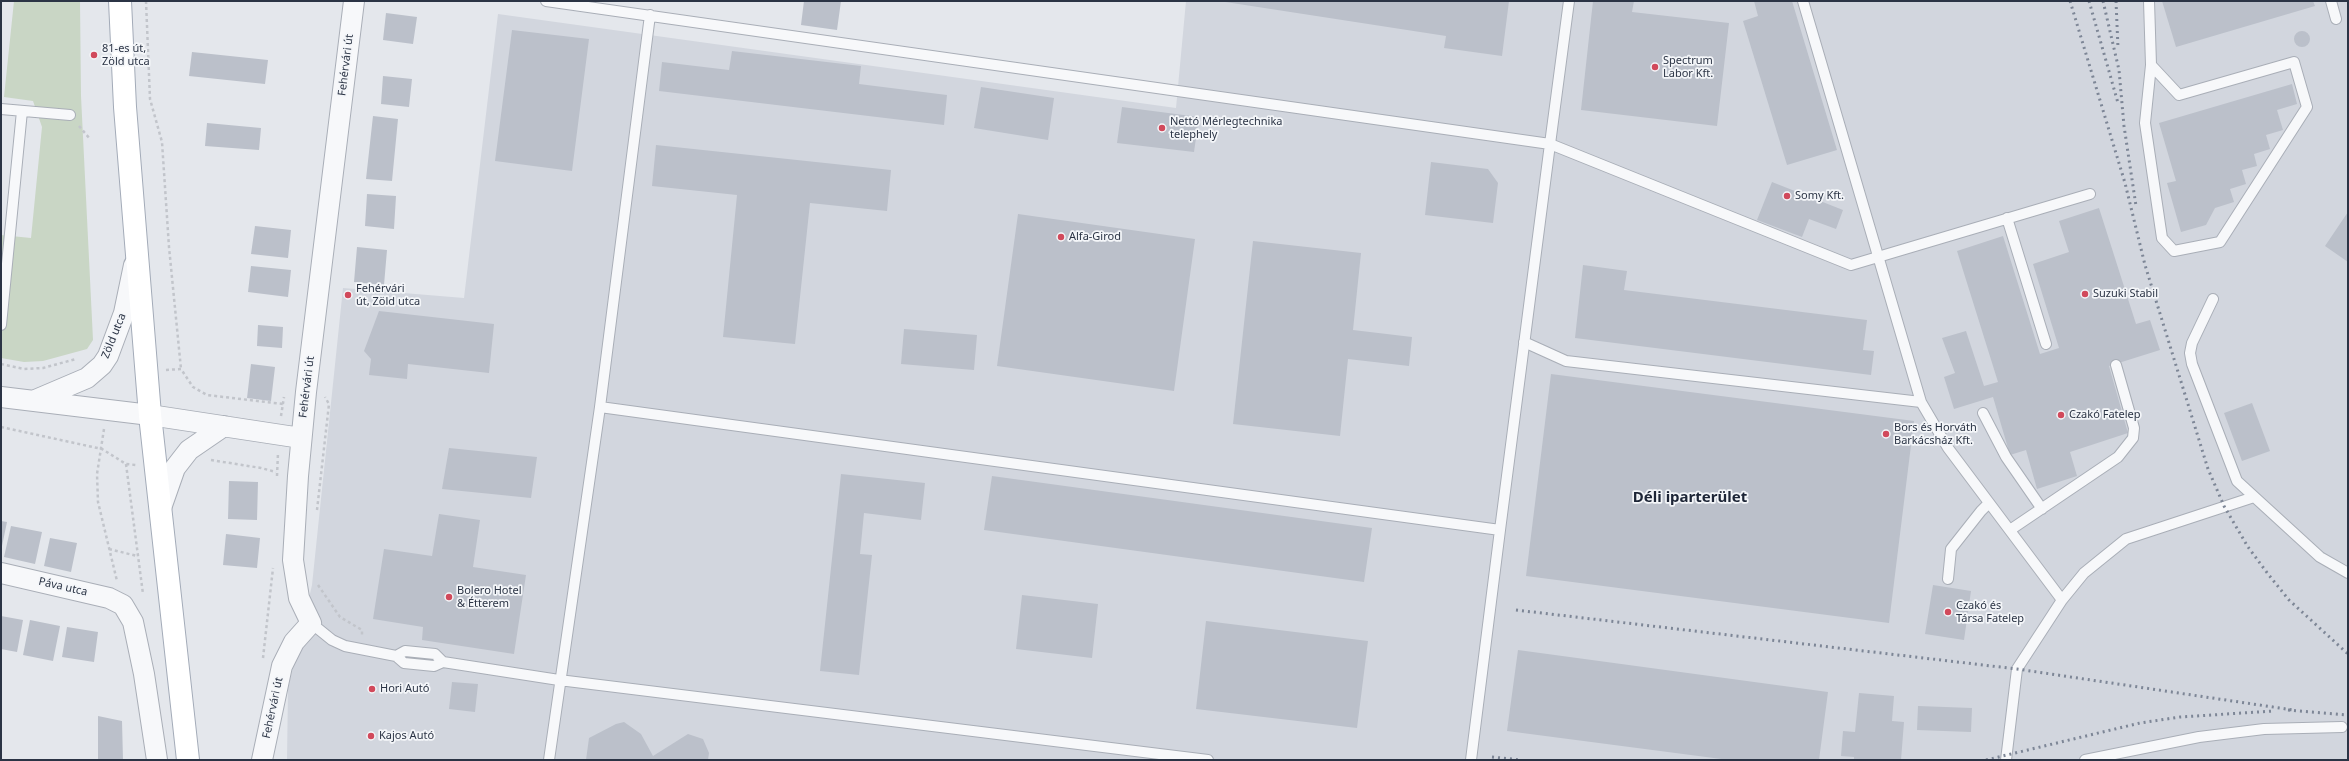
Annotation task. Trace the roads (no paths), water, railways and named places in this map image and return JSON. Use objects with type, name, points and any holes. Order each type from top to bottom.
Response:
[{"type":"main road","points":[[120,1],[125,107],[150,415],[188,760]]},
{"type":"street","name":"Fehérvári út","points":[[262,760],[282,666],[294,642],[311,623],[299,598],[293,560],[301,438],[354,1]]},
{"type":"street","name":"Zöld utca","points":[[31,401],[87,378],[102,366],[108,356],[124,313],[137,251]]},
{"type":"street","name":"Zöld utca","points":[[1,397],[150,415],[301,438]]},
{"type":"street","points":[[161,508],[175,468],[189,450],[224,426]]},
{"type":"street","name":"Páva utca","points":[[1,573],[109,598],[123,605],[134,622],[144,674],[156,760]]},
{"type":"lane","points":[[546,1],[1550,144],[1851,265],[1879,258],[2090,194]]},
{"type":"lane","points":[[1471,760],[1569,1]]},
{"type":"lane","points":[[1803,1],[1921,402],[1948,448],[2062,600]]},
{"type":"lane","points":[[2149,1],[2151,65],[2145,123],[2162,238],[2174,251],[2220,242],[2307,107],[2294,62],[2179,95],[2151,65]]},
{"type":"lane","points":[[2331,1],[2336,20]]},
{"type":"lane","points":[[549,760],[559,680],[600,407],[650,15]]},
{"type":"lane","points":[[1,109],[70,115]]},
{"type":"lane","points":[[1,325],[22,112]]},
{"type":"lane","points":[[2007,218],[2046,344]]},
{"type":"lane","points":[[2213,299],[2192,343],[2192,364],[2237,481],[2320,557],[2348,572]]},
{"type":"lane","points":[[1524,342],[1566,361],[1921,402]]},
{"type":"lane","points":[[2010,530],[2118,457],[2133,438],[2134,428],[2116,365]]},
{"type":"lane","points":[[600,407],[1500,530]]},
{"type":"lane","points":[[1983,413],[2006,457],[2042,509]]},
{"type":"lane","points":[[2006,760],[2017,670],[2062,600],[2084,573],[2126,539],[2254,497]]},
{"type":"lane","points":[[1948,579],[1951,549],[1980,511],[1990,503]]},
{"type":"lane","points":[[311,623],[332,640],[361,650],[396,656],[404,663],[434,666],[444,662],[559,680],[1208,760]]},
{"type":"lane","points":[[2085,760],[2199,737],[2264,729],[2342,727]]},
{"type":"railway","points":[[2070,1],[2125,183],[2145,265],[2208,469],[2224,506],[2248,547],[2268,574],[2289,600],[2348,654]]},
{"type":"railway","points":[[2089,1],[2118,103]]},
{"type":"railway","points":[[2103,1],[2119,70],[2124,126],[2136,206]]},
{"type":"railway","points":[[2116,1],[2118,48]]},
{"type":"railway","points":[[1516,610],[2017,669],[2293,710]]},
{"type":"railway","points":[[2288,710],[2348,715]]},
{"type":"railway","points":[[1986,760],[2140,723],[2180,717],[2274,711]]},
{"type":"railway","points":[[1492,757],[1521,760]]},
{"type":"place","name":"81-es út, Zöld utca","points":[[94,55]]},
{"type":"place","name":"Spectrum Labor Kft.","points":[[1655,67]]},
{"type":"place","name":"Nettó Mérlegtechnika telephely","points":[[1162,128]]},
{"type":"place","name":"Somy Kft.","points":[[1787,196]]},
{"type":"place","name":"Alfa-Girod","points":[[1061,237]]},
{"type":"place","name":"Suzuki Stabil","points":[[2085,294]]},
{"type":"place","name":"Fehérvári út, Zöld utca","points":[[348,295]]},
{"type":"place","name":"Czakó Fatelep","points":[[2061,415]]},
{"type":"place","name":"Bors és Horváth Barkácsház Kft.","points":[[1886,434]]},
{"type":"place","name":"Bolero Hotel & Étterem","points":[[449,597]]},
{"type":"place","name":"Czakó és Társa Fatelep","points":[[1948,612]]},
{"type":"place","name":"Hori Autó","points":[[372,689]]},
{"type":"place","name":"Kajos Autó","points":[[371,736]]},
{"type":"district","name":"Déli iparterület","points":[[1690,498]]}]
